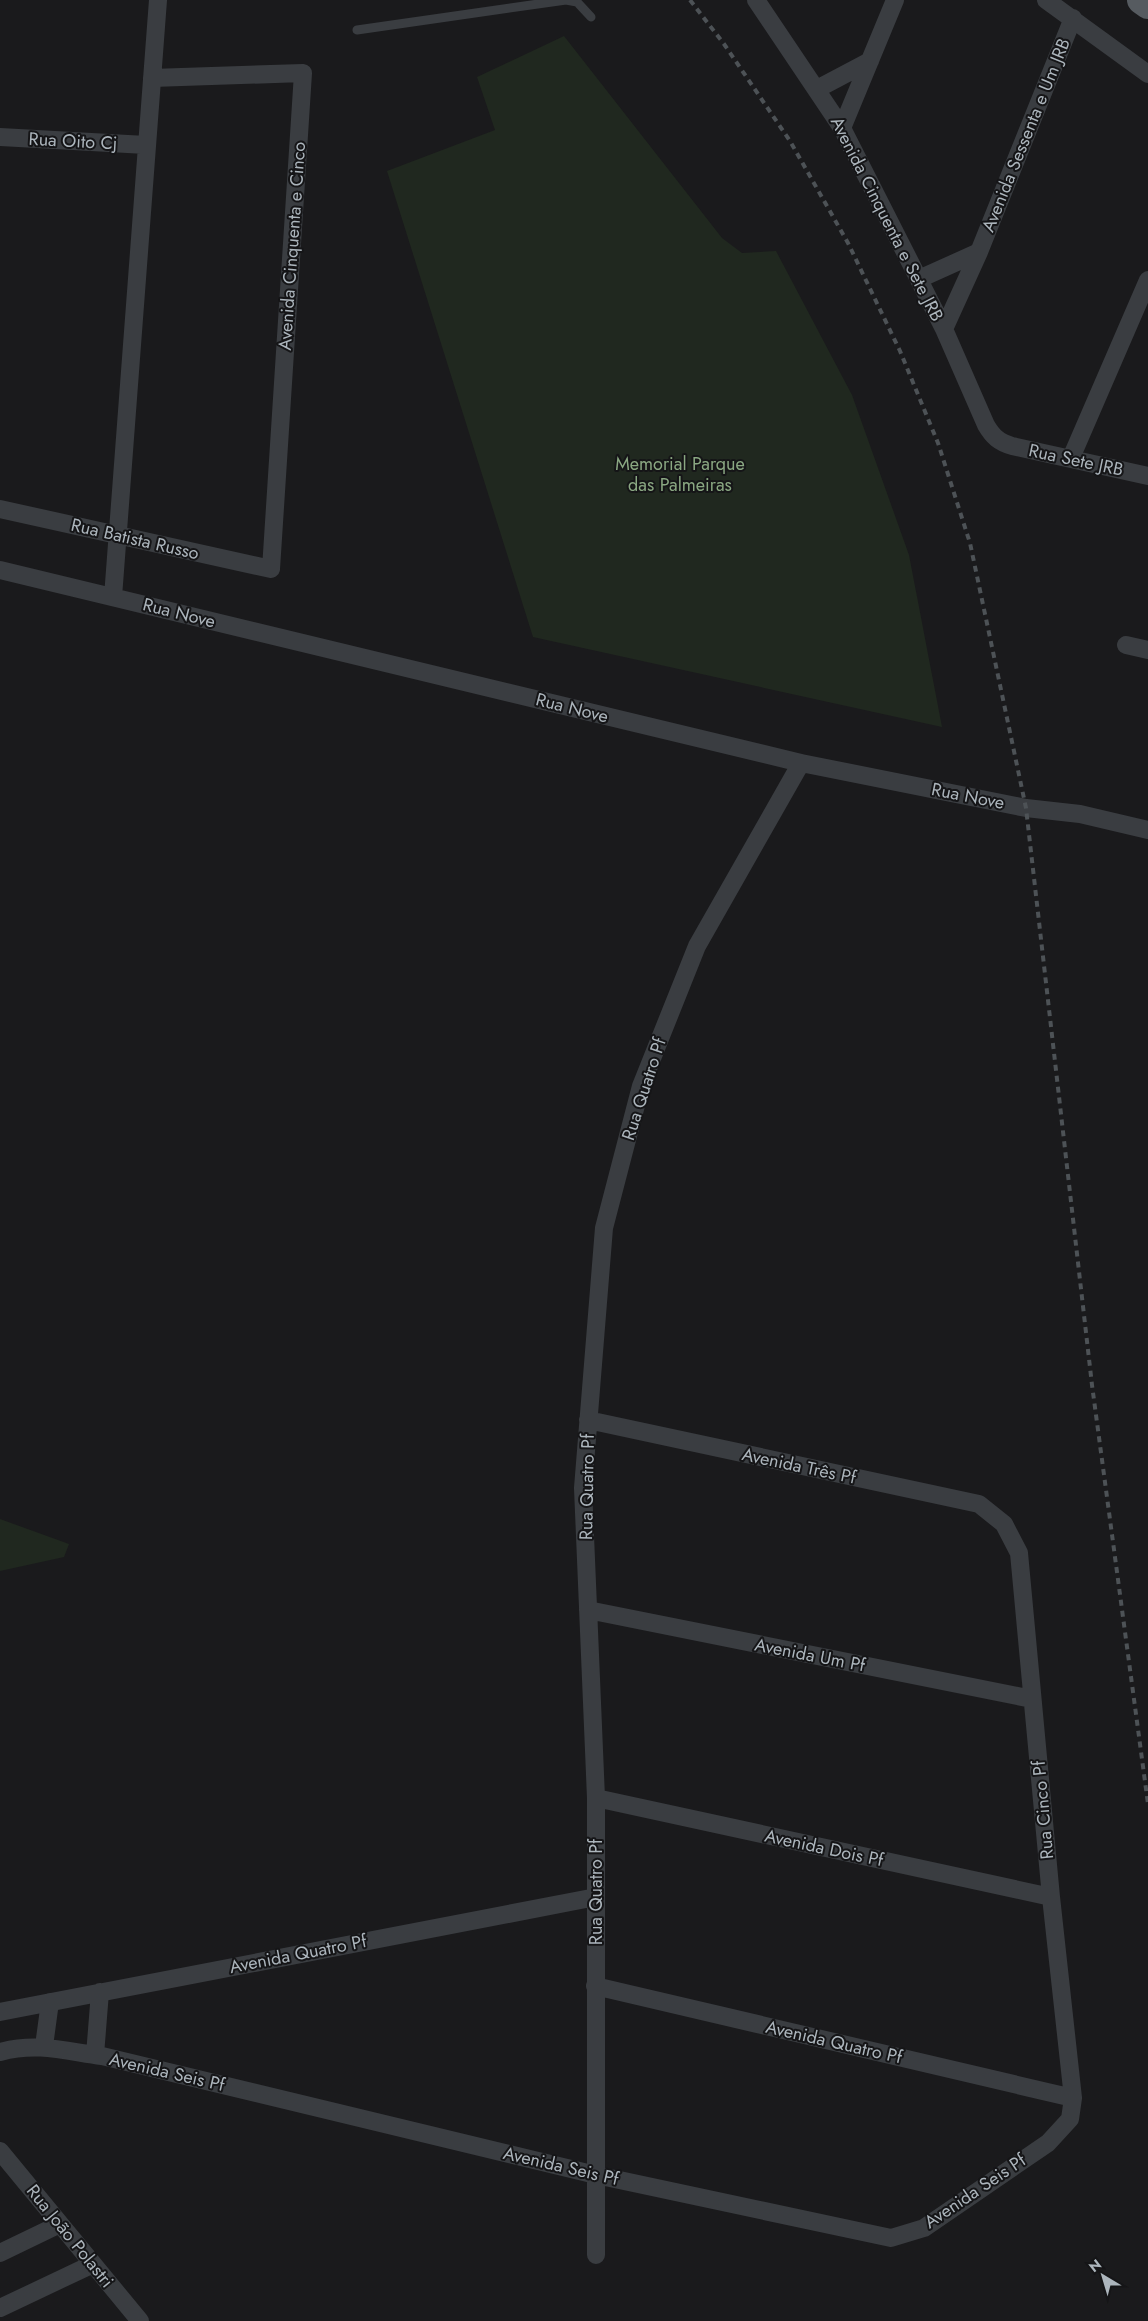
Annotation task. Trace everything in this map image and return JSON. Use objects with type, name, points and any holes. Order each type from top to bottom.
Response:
[{"type":"main road","points":[[1141,0],[1148,5]]},
{"type":"street","points":[[113,597],[116,535],[158,0]]},
{"type":"street","name":"Avenida Cinquenta e Sete JRB","points":[[756,0],[818,89],[842,128],[944,329],[986,425],[994,437],[1005,444]]},
{"type":"street","points":[[842,128],[895,0]]},
{"type":"street","points":[[1046,0],[1148,74]]},
{"type":"street","name":"Avenida Sessenta e Um JRB","points":[[944,329],[979,252],[1073,18]]},
{"type":"street","points":[[818,89],[870,61]]},
{"type":"street","name":"Avenida Cinquenta e Cinco","points":[[152,78],[303,73],[271,569]]},
{"type":"street","name":"Rua Oito Cj","points":[[0,137],[146,145]]},
{"type":"street","name":"Avenida Sessenta e Um JRB","points":[[919,279],[979,252]]},
{"type":"street","points":[[1071,458],[1148,280]]},
{"type":"street","name":"Rua Sete JRB","points":[[1005,444],[1148,476]]},
{"type":"street","name":"Rua Batista Russo","points":[[0,509],[271,569]]},
{"type":"street","name":"Rua Nove","points":[[0,570],[801,763],[1026,808],[1080,814],[1148,830]]},
{"type":"street","points":[[1126,645],[1148,650]]},
{"type":"street","name":"Rua Quatro Pf","points":[[596,2255],[596,1798],[583,1488],[604,1228],[641,1086],[697,946],[801,763]]},
{"type":"street","name":"Avenida Três Pf","points":[[588,1420],[979,1504],[1004,1524]]},
{"type":"street","name":"Rua Cinco Pf","points":[[1004,1524],[1019,1553],[1051,1897],[1073,2098]]},
{"type":"street","name":"Avenida Um Pf","points":[[588,1610],[1032,1699]]},
{"type":"street","name":"Avenida Dois Pf","points":[[596,1798],[1051,1897]]},
{"type":"street","name":"Avenida Quatro Pf","points":[[0,2012],[596,1897]]},
{"type":"street","name":"Avenida Quatro Pf","points":[[595,1986],[1073,2098]]},
{"type":"street","points":[[95,2055],[100,1992]]},
{"type":"street","points":[[44,2046],[50,2002]]},
{"type":"street","name":"Avenida Seis Pf","points":[[0,2052],[19,2047],[44,2046],[95,2055],[596,2175],[891,2238],[924,2228],[1048,2143],[1070,2118],[1073,2098]]},
{"type":"street","name":"Rua João Polastri","points":[[0,2151],[140,2321]]},
{"type":"street","points":[[0,2253],[60,2224]]},
{"type":"street","points":[[0,2308],[93,2264]]},
{"type":"lane","points":[[357,30],[566,0],[578,2],[591,17]]},
{"type":"green space","name":"Memorial Parque das Palmeiras","points":[[564,36],[722,238],[742,253],[776,251],[852,395],[909,555],[942,727],[533,637],[387,171],[495,130],[477,77]]},
{"type":"green space","points":[[0,1519],[69,1544],[64,1557],[0,1571]]},
{"type":"railway","points":[[690,0],[724,44],[790,141],[848,243],[900,351],[938,443],[970,543],[1026,808],[1092,1385],[1148,1804]]}]
